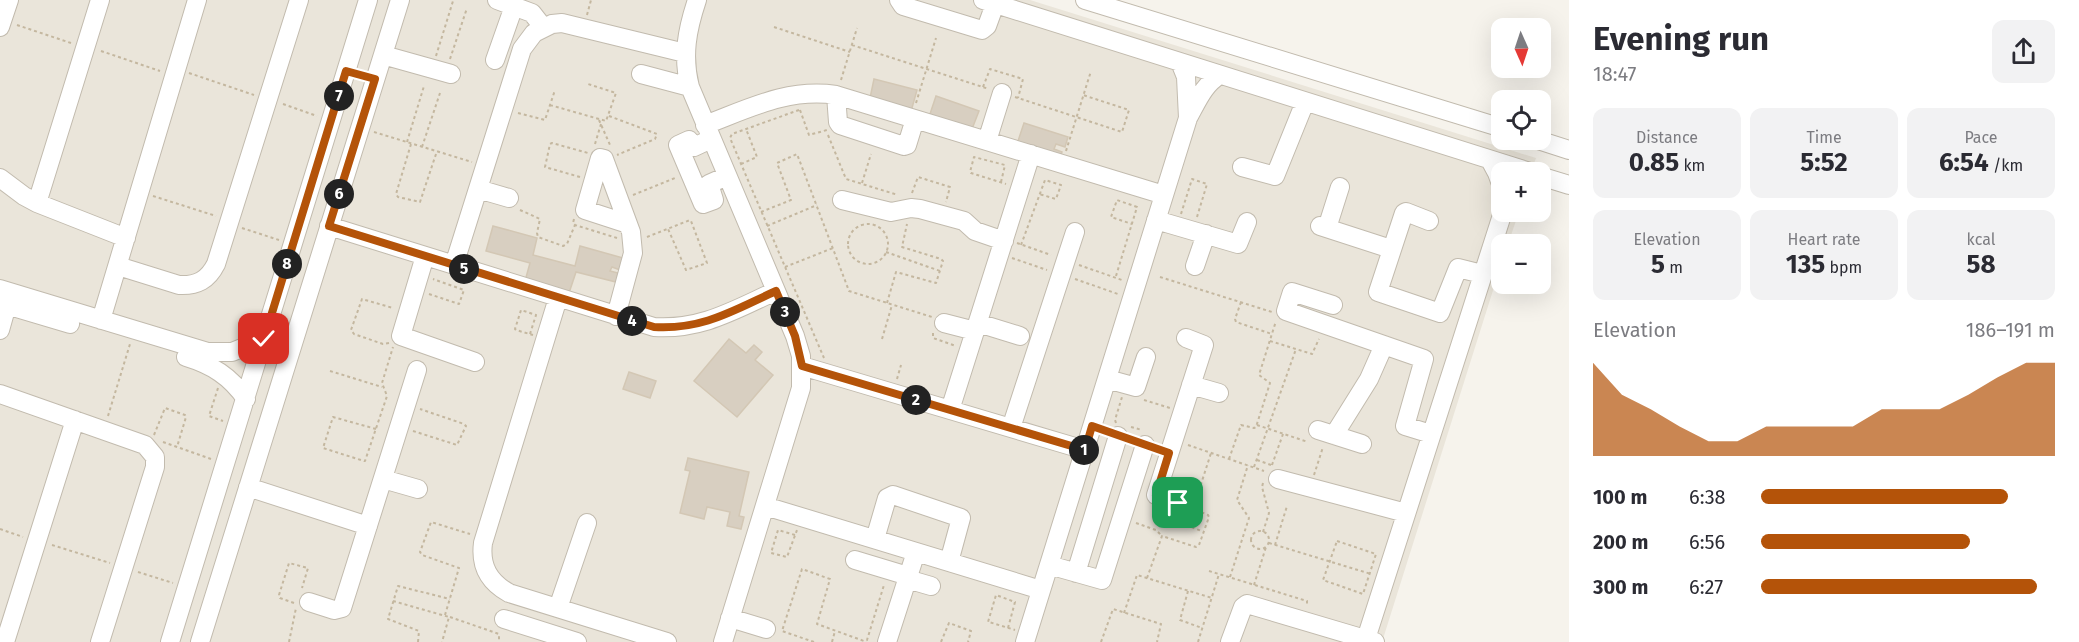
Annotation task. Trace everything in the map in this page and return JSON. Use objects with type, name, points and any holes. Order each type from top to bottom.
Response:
[{"type":"street","points":[[1,24],[9,0]]},
{"type":"street","points":[[37,203],[100,0]]},
{"type":"street","points":[[101,320],[197,0]]},
{"type":"street","points":[[118,266],[188,286],[198,284],[212,272],[299,0]]},
{"type":"street","points":[[170,642],[368,0]]},
{"type":"street","points":[[200,642],[400,0]]},
{"type":"street","points":[[697,0],[688,29],[685,53],[690,87],[708,132],[734,170],[776,291],[795,336],[802,366],[801,388],[723,642]]},
{"type":"street","points":[[899,0],[903,6],[982,30],[987,26],[989,2],[1496,162]]},
{"type":"street","points":[[1085,0],[1491,125]]},
{"type":"street","points":[[495,60],[512,3],[532,13],[543,27]]},
{"type":"street","points":[[454,265],[522,49],[534,33],[552,24],[573,24],[685,53]]},
{"type":"street","points":[[382,55],[442,72]]},
{"type":"street","points":[[1180,62],[1186,77],[1188,118]]},
{"type":"street","points":[[346,71],[375,79]]},
{"type":"street","points":[[641,74],[690,87]]},
{"type":"street","points":[[1026,638],[1188,118],[1206,87],[1220,75]]},
{"type":"street","points":[[734,170],[709,184],[714,200],[704,205],[678,145],[689,140],[694,147],[708,132],[784,96],[810,93],[836,95],[1164,195]]},
{"type":"street","points":[[987,141],[1002,93]]},
{"type":"street","points":[[836,95],[840,125],[904,146],[907,145],[914,118]]},
{"type":"street","points":[[1242,167],[1275,176],[1305,102]]},
{"type":"street","points":[[1551,144],[1569,150]]},
{"type":"street","points":[[950,410],[977,327],[1013,243],[1020,188],[1031,154]]},
{"type":"street","points":[[0,178],[37,203],[126,238]]},
{"type":"street","points":[[1551,180],[1569,185]]},
{"type":"street","points":[[1340,187],[1324,227],[1391,249]]},
{"type":"street","points":[[478,189],[514,204]]},
{"type":"street","points":[[842,200],[891,212],[907,201],[966,222],[975,231],[1013,243]]},
{"type":"street","points":[[1429,221],[1405,212],[1378,292],[1439,313],[1442,312],[1458,268],[1482,274]]},
{"type":"street","points":[[1156,220],[1238,244],[1247,222]]},
{"type":"street","points":[[1230,642],[1245,604],[1302,620],[1334,636],[1368,641],[1378,576],[1406,513],[1499,222]]},
{"type":"street","points":[[616,316],[633,253],[628,224]]},
{"type":"street","points":[[329,226],[654,327],[689,327],[705,323],[776,291]]},
{"type":"street","points":[[1192,230],[1194,266]]},
{"type":"street","points":[[1011,428],[1075,232]]},
{"type":"street","points":[[425,256],[401,333],[402,338],[475,363]]},
{"type":"street","points":[[1333,305],[1293,292],[1290,293],[1286,312],[1425,360],[1406,426],[1431,434]]},
{"type":"street","points":[[558,298],[538,336],[484,538],[483,564],[492,581],[509,592],[558,608],[628,636],[667,642]]},
{"type":"street","points":[[0,330],[2,299],[101,320],[208,352],[232,352],[264,339]]},
{"type":"street","points":[[34,306],[131,341],[202,362],[223,373],[246,399]]},
{"type":"street","points":[[939,323],[977,327],[1020,336]]},
{"type":"street","points":[[1178,503],[1156,495],[1204,344],[1186,338]]},
{"type":"street","points":[[1362,444],[1325,437],[1369,379],[1384,345]]},
{"type":"street","points":[[1107,379],[1136,387],[1146,357]]},
{"type":"street","points":[[802,366],[1085,450]]},
{"type":"street","points":[[303,603],[334,610],[342,608],[417,370]]},
{"type":"street","points":[[1191,385],[1219,393]]},
{"type":"street","points":[[0,394],[103,430],[151,443],[155,467],[100,642]]},
{"type":"street","points":[[5,642],[75,420]]},
{"type":"street","points":[[1092,426],[1121,428],[1171,447]]},
{"type":"street","points":[[1076,573],[1121,428]]},
{"type":"street","points":[[1049,565],[1101,580],[1148,439]]},
{"type":"street","points":[[383,479],[418,489]]},
{"type":"street","points":[[1278,479],[1406,513]]},
{"type":"street","points":[[248,487],[368,526]]},
{"type":"street","points":[[874,539],[887,498],[892,495],[961,518],[949,562]]},
{"type":"street","points":[[765,506],[1041,590]]},
{"type":"street","points":[[558,608],[587,523]]},
{"type":"street","points":[[206,526],[233,535]]},
{"type":"street","points":[[887,642],[916,552]]},
{"type":"street","points":[[855,560],[931,586]]},
{"type":"street","points":[[730,618],[766,629]]},
{"type":"street","points":[[504,619],[577,642]]},
{"type":"path","points":[[442,72],[453,1]]},
{"type":"path","points":[[442,72],[467,8]]},
{"type":"path","points":[[1,24],[86,46],[174,76]]},
{"type":"path","points":[[774,27],[850,52]]},
{"type":"path","points":[[836,95],[857,28]]},
{"type":"path","points":[[914,118],[936,38]]},
{"type":"path","points":[[1062,163],[1091,71]]},
{"type":"path","points":[[550,105],[605,121],[609,116],[616,93],[588,84]]},
{"type":"path","points":[[424,86],[396,195],[421,202],[437,152]]},
{"type":"path","points":[[504,108],[544,120],[555,90]]},
{"type":"path","points":[[422,147],[440,93]]},
{"type":"path","points":[[826,362],[761,212],[734,170],[730,137],[732,134],[801,110],[809,135],[827,128],[845,178],[907,201]]},
{"type":"path","points":[[609,116],[654,131],[658,136],[614,156]]},
{"type":"path","points":[[360,128],[486,166]]},
{"type":"path","points":[[734,170],[757,157],[746,129]]},
{"type":"path","points":[[585,179],[545,167],[550,144],[592,154]]},
{"type":"path","points":[[761,212],[791,200],[777,163],[796,154],[849,291],[939,323],[933,338],[957,348]]},
{"type":"path","points":[[862,184],[871,154]]},
{"type":"path","points":[[1001,182],[1005,165],[974,157],[970,172],[1001,182],[1020,188]]},
{"type":"path","points":[[632,196],[689,172]]},
{"type":"path","points":[[887,303],[896,272],[936,283],[943,261],[902,247],[907,201],[918,177],[950,186],[942,215]]},
{"type":"path","points":[[1193,179],[1207,184],[1192,230],[1191,180],[1193,179]]},
{"type":"path","points":[[1013,243],[1040,194],[1045,180],[1061,185],[1056,199],[1040,194]]},
{"type":"path","points":[[140,192],[293,244]]},
{"type":"path","points":[[1115,277],[1132,224],[1137,206],[1117,200],[1112,217],[1132,224]]},
{"type":"path","points":[[514,204],[540,219],[537,233],[539,238],[563,246],[567,244],[575,225]]},
{"type":"path","points":[[767,226],[817,205]]},
{"type":"path","points":[[633,243],[668,229],[692,220],[707,263],[685,270],[668,229]]},
{"type":"path","points":[[862,225],[878,227],[888,241],[886,252],[874,263],[862,263],[853,258],[850,253],[848,242],[850,236],[862,225]]},
{"type":"path","points":[[785,267],[833,248]]},
{"type":"path","points":[[886,252],[940,271]]},
{"type":"path","points":[[1160,278],[1279,314],[1259,376],[1270,383],[1256,427],[1240,425],[1229,459]]},
{"type":"path","points":[[417,282],[463,289],[462,296],[458,304],[417,282]]},
{"type":"path","points":[[376,429],[333,417],[323,448],[364,462],[376,429],[387,396],[382,383],[396,339],[384,344],[352,334],[351,330],[360,301],[363,299],[407,313]]},
{"type":"path","points":[[1241,302],[1236,322],[1272,334]]},
{"type":"path","points":[[882,339],[892,305]]},
{"type":"path","points":[[521,310],[536,315],[538,336],[515,329],[521,310]]},
{"type":"path","points":[[1270,341],[1313,353],[1323,325]]},
{"type":"path","points":[[103,430],[131,341]]},
{"type":"path","points":[[1254,467],[1296,350]]},
{"type":"path","points":[[896,382],[901,365]]},
{"type":"path","points":[[330,371],[382,387]]},
{"type":"path","points":[[223,373],[209,416],[237,426]]},
{"type":"path","points":[[1126,395],[1122,397],[1114,420],[1121,428],[1148,439]]},
{"type":"path","points":[[1137,399],[1183,411]]},
{"type":"path","points":[[399,426],[458,445],[466,426],[406,404]]},
{"type":"path","points":[[177,447],[186,416],[166,408],[151,443],[177,447],[225,464]]},
{"type":"path","points":[[1257,460],[1272,465],[1283,434]]},
{"type":"path","points":[[1312,479],[1325,437]]},
{"type":"path","points":[[1171,447],[1211,453],[1265,472],[1262,487],[1269,513],[1263,532]]},
{"type":"path","points":[[1121,519],[1197,547],[1208,516],[1194,507],[1211,453]]},
{"type":"path","points":[[1230,577],[1249,518],[1237,500],[1248,465]]},
{"type":"path","points":[[1275,545],[1287,506]]},
{"type":"path","points":[[795,535],[778,530],[772,553],[787,558],[795,535],[801,517]]},
{"type":"path","points":[[445,615],[458,567],[420,554],[429,524],[432,522],[484,538]]},
{"type":"path","points":[[1186,525],[1204,532]]},
{"type":"path","points":[[0,529],[37,542]]},
{"type":"path","points":[[1252,539],[1256,533],[1263,532],[1268,536],[1268,544],[1254,585]]},
{"type":"path","points":[[1148,578],[1162,536]]},
{"type":"path","points":[[1243,536],[1252,539]]},
{"type":"path","points":[[1252,539],[1256,548],[1260,549],[1268,544],[1275,545],[1378,576]]},
{"type":"path","points":[[1337,541],[1375,553],[1378,576],[1363,594],[1324,581],[1329,561],[1337,541]]},
{"type":"path","points":[[292,562],[288,564],[279,595],[280,598],[303,603]]},
{"type":"path","points":[[814,642],[782,630],[802,568],[830,578],[816,623],[866,641],[889,570]]},
{"type":"path","points":[[1209,571],[1308,601],[1302,620]]},
{"type":"path","points":[[1198,642],[1219,574]]},
{"type":"path","points":[[1124,613],[1137,576],[1212,598]]},
{"type":"path","points":[[418,642],[419,631],[388,619],[399,586],[450,599]]},
{"type":"path","points":[[1188,591],[1180,620],[1203,628]]},
{"type":"path","points":[[1008,628],[1015,602],[996,596],[988,621],[1026,638]]},
{"type":"path","points":[[393,601],[445,615],[499,634],[499,642]]},
{"type":"path","points":[[1101,642],[1111,610],[1161,624],[1157,642]]},
{"type":"path","points":[[442,642],[450,618]]},
{"type":"path","points":[[941,642],[949,623],[971,631],[968,642]]},
{"type":"path","points":[[832,642],[835,631]]},
{"type":"shaded area","points":[[0,0],[1030,0],[1491,144],[1491,150],[1510,150],[1536,158],[1535,162],[1491,162],[1491,222],[1516,222],[1511,234],[1491,234],[1492,294],[1382,642],[0,642]]},
{"type":"building","points":[[874,79],[917,90],[910,115],[869,103]]},
{"type":"building","points":[[936,96],[979,111],[970,134],[928,120]]},
{"type":"building","points":[[1024,123],[1068,137],[1065,147],[1056,144],[1054,149],[1062,152],[1059,161],[1016,147]]},
{"type":"building","points":[[493,226],[537,238],[533,255],[575,266],[580,246],[623,258],[620,270],[612,267],[610,271],[618,273],[616,282],[576,272],[569,293],[525,281],[530,263],[486,251]]},
{"type":"building","points":[[729,339],[746,353],[754,345],[762,352],[755,360],[773,375],[737,417],[694,381]]},
{"type":"building","points":[[629,372],[656,381],[650,398],[623,389]]},
{"type":"building","points":[[688,458],[749,472],[739,516],[744,517],[741,529],[727,526],[730,512],[707,507],[704,519],[680,513],[690,471],[685,470]]},
{"type":"route","points":[[264,339],[346,71],[375,79],[329,226],[654,327],[689,327],[705,323],[776,291],[799,346],[802,366],[1085,450],[1092,426],[1169,453],[1156,496],[1178,503]]}]
